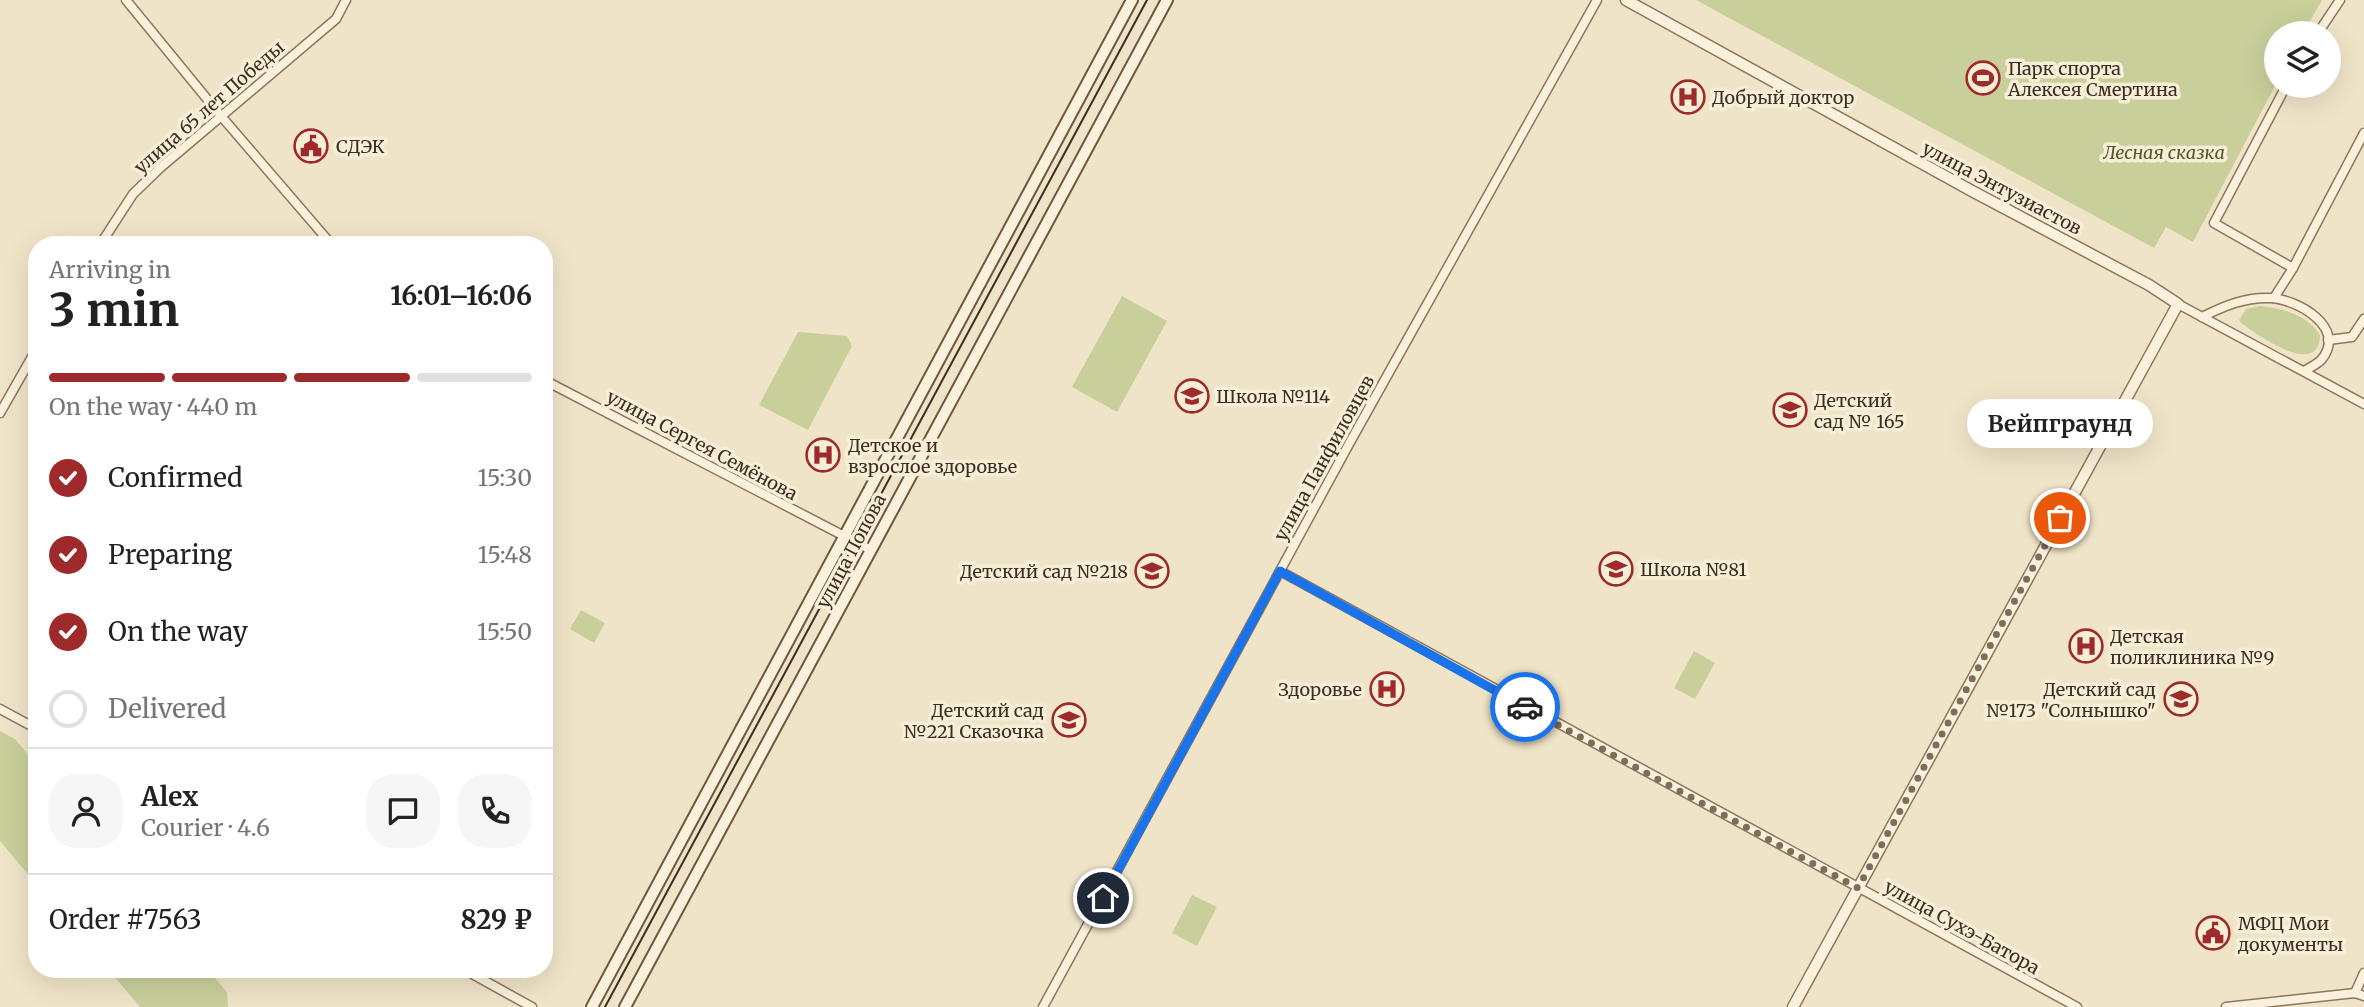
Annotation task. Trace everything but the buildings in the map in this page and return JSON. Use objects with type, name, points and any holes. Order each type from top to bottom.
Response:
[{"type":"main road","name":"улица Попова","points":[[592,1007],[1132,0]]},
{"type":"main road","name":"улица Попова","points":[[625,1007],[1167,0]]},
{"type":"street","points":[[126,0],[324,236]]},
{"type":"street","name":"улица 65 лет Победы","points":[[106,236],[133,194],[336,19],[346,0]]},
{"type":"street","name":"улица Панфиловцев","points":[[1043,1007],[1280,571],[1597,0]]},
{"type":"street","name":"улица Энтузиастов","points":[[1626,0],[2364,404]]},
{"type":"street","points":[[2326,21],[2340,0]]},
{"type":"street","points":[[2280,98],[2214,223],[2293,268]]},
{"type":"street","points":[[2274,298],[2293,268],[2364,133]]},
{"type":"street","points":[[2202,317],[2236,302],[2274,298],[2298,306],[2318,317],[2328,331],[2328,348],[2321,360],[2304,371]]},
{"type":"street","points":[[1793,1007],[2178,304]]},
{"type":"street","points":[[2328,340],[2352,337],[2364,319]]},
{"type":"street","points":[[0,413],[28,364]]},
{"type":"street","name":"улица Сергея Семёнова","points":[[553,385],[871,550]]},
{"type":"street","name":"улица Сухэ-Батора","points":[[1280,571],[2077,1007]]},
{"type":"street","points":[[0,709],[28,724]]},
{"type":"street","points":[[2355,992],[2364,973]]},
{"type":"street","points":[[479,978],[532,1007]]},
{"type":"street","points":[[2226,1007],[2355,992],[2364,996]]},
{"type":"green space","name":"Лесная сказка","points":[[1696,0],[2322,0],[2310,21],[2264,21],[2264,98],[2269,98],[2193,242],[2166,227],[2154,248]]},
{"type":"green space","points":[[1122,296],[1167,321],[1117,412],[1072,387]]},
{"type":"green space","points":[[2260,306],[2285,311],[2309,322],[2320,335],[2317,348],[2310,354],[2299,354],[2274,344],[2241,323],[2239,320],[2246,309]]},
{"type":"green space","points":[[798,332],[847,336],[852,346],[808,430],[759,405]]},
{"type":"green space","points":[[581,610],[605,623],[594,643],[570,629]]},
{"type":"green space","points":[[1694,651],[1715,663],[1695,699],[1674,688]]},
{"type":"green space","points":[[0,731],[15,739],[28,754],[28,874],[0,841]]},
{"type":"green space","points":[[1192,895],[1217,907],[1197,946],[1172,933]]},
{"type":"green space","points":[[116,978],[215,978],[227,992],[228,1007],[140,1007]]},
{"type":"tram line","points":[[605,1007],[1147,0]]},
{"type":"way so far","points":[[1525,707],[1858,888],[2060,518]]},
{"type":"place","name":"Парк спорта Алексея Смертина","points":[[1983,78]]},
{"type":"place","name":"Добрый доктор","points":[[1688,97]]},
{"type":"place","name":"СДЭК","points":[[311,146]]},
{"type":"place","name":"Школа №114","points":[[1192,396]]},
{"type":"place","name":"Детский сад № 165","points":[[1790,410]]},
{"type":"place","name":"Детское и взрослое здоровье","points":[[823,455]]},
{"type":"place","name":"Вейпграунд","points":[[2060,518]]},
{"type":"place","name":"Школа №81","points":[[1616,569]]},
{"type":"place","name":"Детский сад №218","points":[[1152,571]]},
{"type":"place","name":"Детская поликлиника №9","points":[[2086,646]]},
{"type":"place","name":"Здоровье","points":[[1387,689]]},
{"type":"place","name":"Детский сад №173 \"Солнышко\"","points":[[2181,699]]},
{"type":"place","name":"Детский сад №221 Сказочка","points":[[1069,720]]},
{"type":"place","name":"МФЦ Мои документы","points":[[2213,933]]},
{"type":"route","points":[[1103,898],[1280,571],[1525,707]]}]
